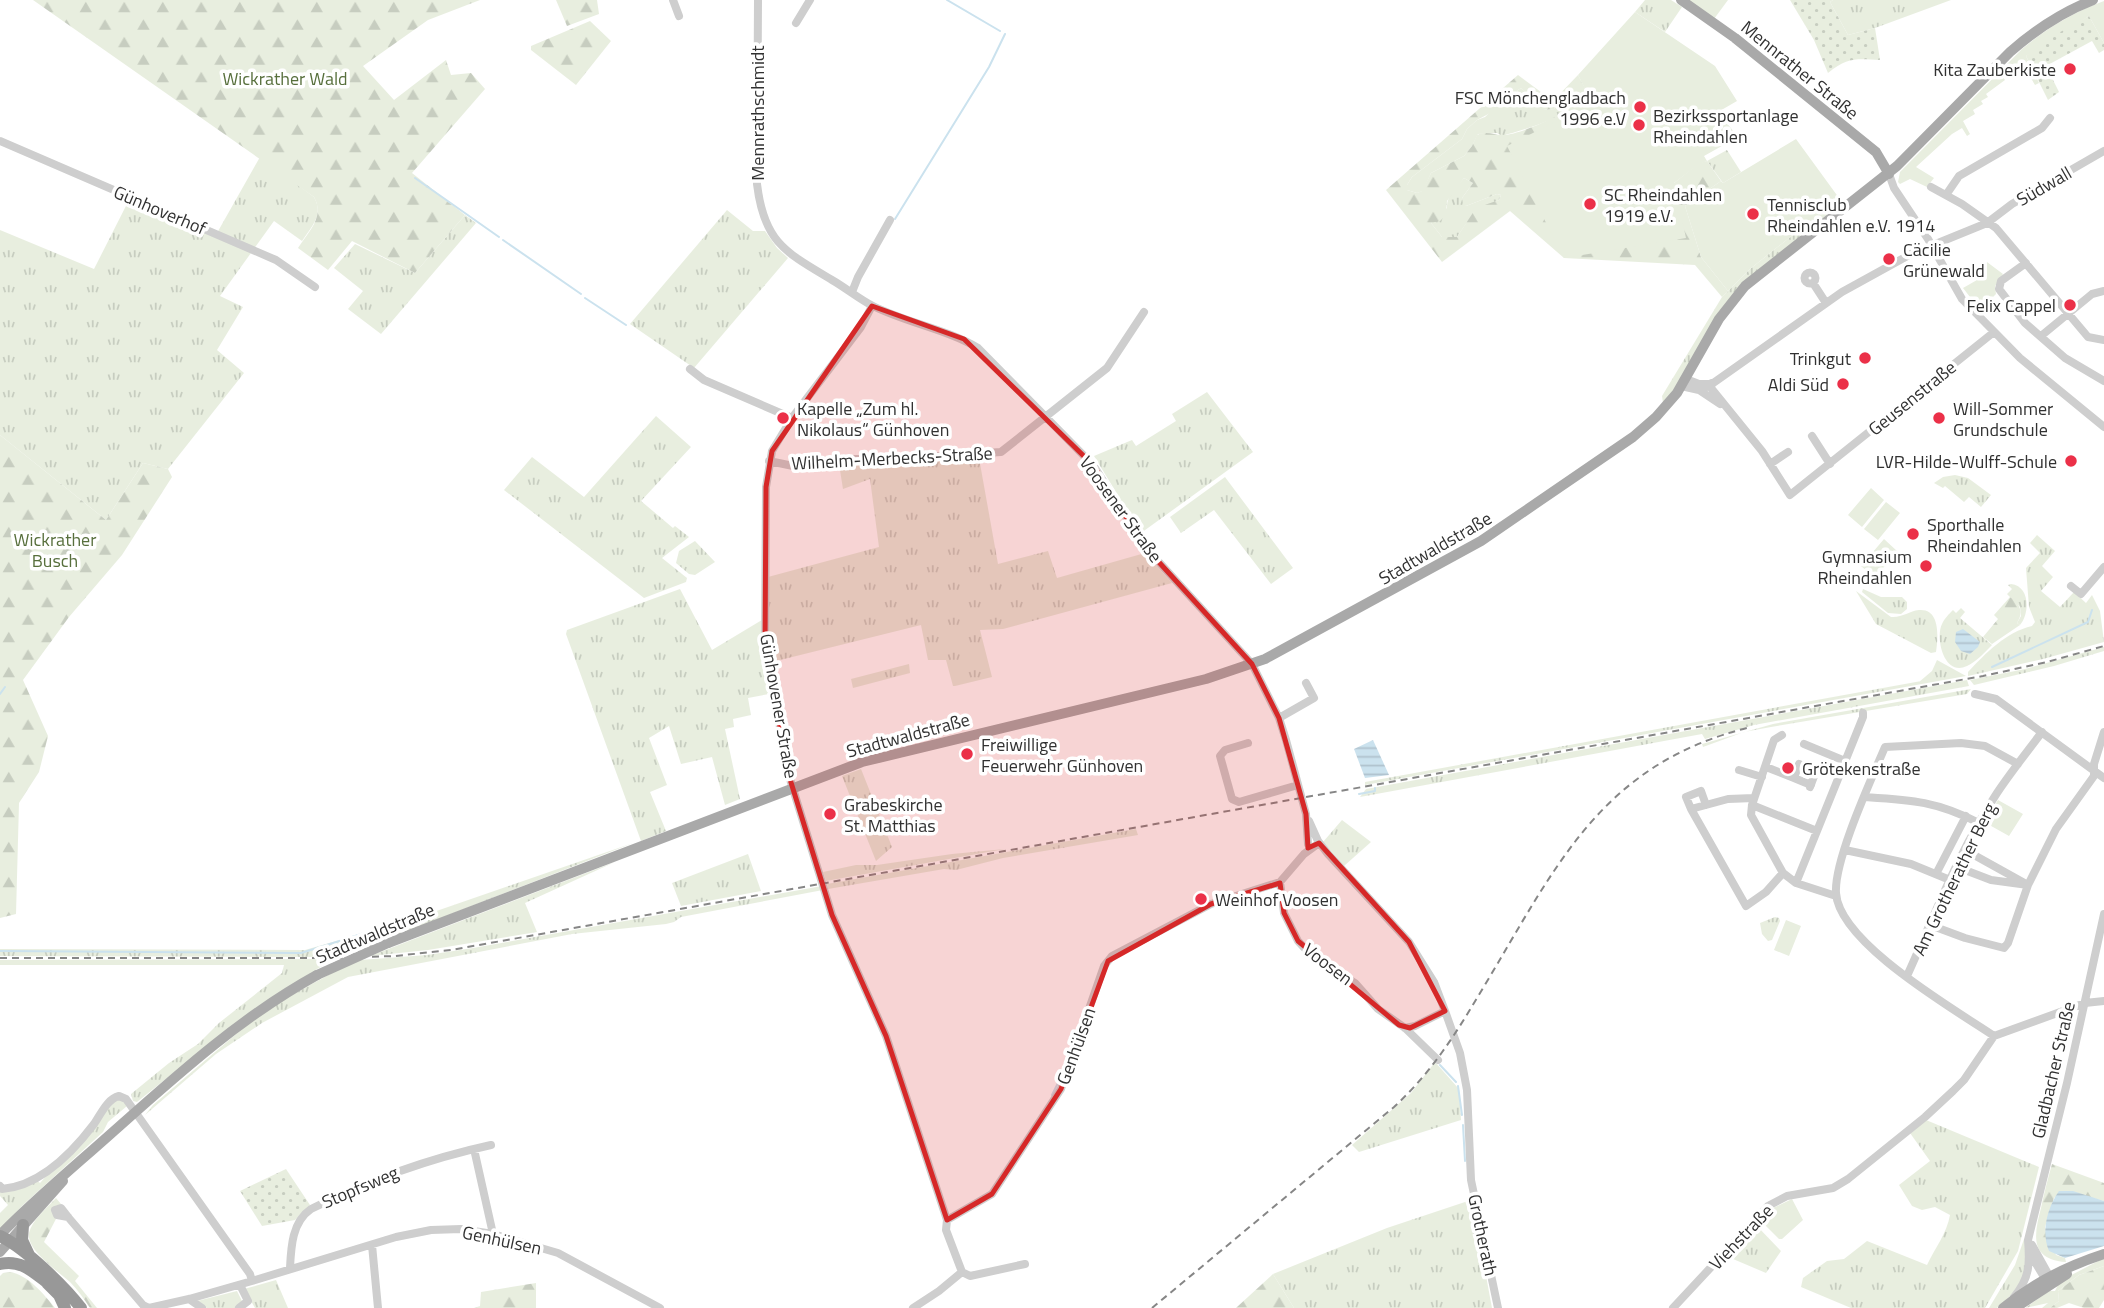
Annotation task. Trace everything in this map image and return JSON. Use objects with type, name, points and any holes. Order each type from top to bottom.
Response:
[{"type":"highway","points":[[23,1226],[21,1233],[24,1246],[41,1268]]},
{"type":"highway","points":[[3,1241],[41,1268],[65,1289],[81,1308]]},
{"type":"highway","points":[[3,1241],[49,1284],[59,1295],[65,1308]]},
{"type":"highway","points":[[0,1264],[19,1264],[49,1284]]},
{"type":"main road","name":"Mennrather Straße","points":[[1681,0],[1724,30],[1876,152],[1889,174]]},
{"type":"main road","name":"Stadtwaldstraße","points":[[3,1241],[35,1199],[232,1029],[317,975],[388,943],[793,788],[895,752],[1206,679],[1252,664],[1297,644],[1508,525],[1633,437],[1662,411],[1684,382],[1718,318],[1745,286],[1889,174],[2019,44],[2060,15],[2093,0]]},
{"type":"main road","name":"Stadtwaldstraße","points":[[3,1241],[23,1226],[87,1155]]},
{"type":"main road","points":[[2048,1280],[2104,1255]]},
{"type":"main road","points":[[2009,1306],[2071,1266],[2104,1255]]},
{"type":"street","points":[[673,0],[679,16]]},
{"type":"street","name":"Mennrathschmidt","points":[[758,0],[757,184],[759,205],[766,225]]},
{"type":"street","points":[[796,0],[804,9]]},
{"type":"street","points":[[796,23],[810,0]]},
{"type":"street","points":[[1946,195],[1959,176],[2042,128],[2050,118]]},
{"type":"street","name":"Günhoverhof","points":[[0,141],[276,260],[315,286]]},
{"type":"street","name":"Südwall","points":[[1987,223],[2012,204],[2103,154]]},
{"type":"street","points":[[1889,174],[1894,188],[1932,245],[1962,299],[2020,358],[2104,427]]},
{"type":"street","points":[[1931,187],[1996,228],[2088,337],[2104,340]]},
{"type":"street","points":[[852,292],[858,276],[890,220]]},
{"type":"street","points":[[1699,390],[1826,303],[1911,254],[1987,223]]},
{"type":"street","name":"Voosener Straße","points":[[766,225],[777,242],[794,257],[872,306],[964,339],[978,348],[1093,466],[1146,548],[1252,664]]},
{"type":"street","points":[[2026,263],[2001,281],[1999,289],[2020,317],[2065,358],[2102,375]]},
{"type":"street","points":[[1813,283],[1826,303]]},
{"type":"street","points":[[2041,336],[2092,294],[2104,291]]},
{"type":"street","name":"Günhovener Straße","points":[[872,306],[862,327],[792,418],[772,451],[766,487],[765,646],[789,776],[832,915],[886,1036],[947,1220]]},
{"type":"street","points":[[1044,417],[1107,368],[1144,312]]},
{"type":"street","name":"Geusenstraße","points":[[1770,464],[1790,495],[1994,332]]},
{"type":"street","points":[[691,369],[704,380],[792,418]]},
{"type":"street","points":[[1684,382],[1712,383]]},
{"type":"street","points":[[1684,382],[1725,408]]},
{"type":"street","points":[[1712,383],[1711,388],[1725,408],[1744,428],[1770,464],[1788,452]]},
{"type":"street","name":"Wilhelm-Merbecks-Straße","points":[[769,461],[798,467],[849,459],[990,454],[1001,452],[1041,423],[1044,417]]},
{"type":"street","points":[[1812,436],[1830,464]]},
{"type":"street","points":[[2071,586],[2081,594],[2104,567]]},
{"type":"street","points":[[1252,664],[1279,718],[1306,814],[1317,839]]},
{"type":"street","points":[[1279,718],[1314,698],[1306,683]]},
{"type":"street","points":[[1975,694],[1996,699],[2104,778]]},
{"type":"street","points":[[1796,883],[1863,713]]},
{"type":"street","name":"Am Grotherather Berg","points":[[1994,1037],[1907,976],[1979,823],[2042,732]]},
{"type":"street","points":[[1930,925],[2004,948],[2028,885],[2056,829],[2094,776],[2094,764],[2104,732]]},
{"type":"street","points":[[1782,735],[1774,740],[1750,810],[1783,873],[1796,883],[1836,896]]},
{"type":"street","points":[[1248,743],[1225,750],[1220,756],[1232,799],[1239,802],[1298,785]]},
{"type":"street","points":[[1907,976],[1879,956],[1849,926],[1839,910],[1836,896],[1836,880],[1845,850],[1885,747],[1961,743],[1985,746],[2018,764]]},
{"type":"street","points":[[1804,744],[1845,761]]},
{"type":"street","points":[[1766,767],[1810,786],[1816,771],[1799,764],[1794,778]]},
{"type":"street","points":[[1740,770],[1762,777]]},
{"type":"street","points":[[1706,804],[1701,791],[1686,797],[1746,906],[1766,892],[1783,873]]},
{"type":"street","points":[[1864,797],[1931,804],[1951,809],[1979,823]]},
{"type":"street","points":[[1691,809],[1728,799],[1753,801],[1817,831]]},
{"type":"street","points":[[1304,854],[1308,844],[1306,814]]},
{"type":"street","name":"Am Grotherather Berg","points":[[1936,874],[1966,817]]},
{"type":"street","points":[[1308,844],[1317,839]]},
{"type":"street","points":[[1280,882],[1317,839]]},
{"type":"street","name":"Grotherath","points":[[1317,839],[1409,942],[1434,982],[1460,1053],[1467,1090],[1474,1199],[1487,1247],[1497,1308]]},
{"type":"street","points":[[1845,850],[1911,864],[1950,880]]},
{"type":"street","points":[[1965,850],[2028,885]]},
{"type":"street","points":[[1956,867],[1991,880],[2028,885]]},
{"type":"street","name":"Genhülsen","points":[[947,1220],[992,1194],[1055,1098],[1068,1073],[1104,966],[1112,956],[1211,904],[1280,882]]},
{"type":"street","name":"Voosen","points":[[1280,882],[1284,913],[1298,941],[1310,954],[1354,983],[1378,1009],[1405,1028],[1438,1060]]},
{"type":"street","name":"Gladbacher Straße","points":[[2009,1306],[2028,1274],[2028,1240],[2104,914]]},
{"type":"street","points":[[1994,1037],[2085,1003],[2104,1001]]},
{"type":"street","points":[[1405,1028],[1445,1011]]},
{"type":"street","name":"Viehstraße","points":[[1673,1308],[1777,1200],[1833,1188],[1848,1179],[1924,1117],[1964,1080],[1994,1037]]},
{"type":"street","points":[[0,1186],[2,1189],[27,1183],[58,1163],[81,1140],[113,1098],[119,1096],[126,1099],[250,1274],[252,1281]]},
{"type":"street","name":"Stopfsweg","points":[[290,1269],[294,1234],[299,1220],[311,1209],[387,1174],[491,1145]]},
{"type":"street","points":[[474,1149],[493,1234]]},
{"type":"street","name":"Genhülsen","points":[[68,1217],[149,1308],[431,1230],[461,1229],[493,1234],[572,1259],[660,1308]]},
{"type":"street","points":[[947,1220],[946,1230],[962,1272],[970,1276],[1025,1264]]},
{"type":"street","points":[[2030,1232],[2034,1250],[2048,1280]]},
{"type":"street","points":[[372,1245],[378,1308]]},
{"type":"street","points":[[2030,1251],[2048,1280]]},
{"type":"street","points":[[2041,1261],[2057,1267],[2071,1266]]},
{"type":"street","points":[[913,1308],[962,1272]]},
{"type":"street","points":[[239,1308],[251,1304],[240,1284]]},
{"type":"street","points":[[189,1299],[202,1308]]},
{"type":"highlighted area","points":[[872,306],[964,339],[1093,465],[1146,548],[1252,664],[1279,718],[1306,814],[1308,848],[1319,843],[1409,942],[1445,1011],[1410,1028],[1399,1025],[1298,941],[1284,913],[1280,883],[1211,904],[1108,961],[1061,1089],[992,1194],[947,1220],[886,1036],[832,915],[789,776],[765,646],[766,487],[772,451]]},
{"type":"green space","name":"Wickrather Wald","points":[[33,0],[480,0],[428,20],[363,66],[394,100],[446,60],[451,75],[471,73],[485,89],[412,173],[465,215],[415,273],[352,241],[328,270],[298,248],[317,217],[314,197]]},
{"type":"green space","points":[[556,0],[597,0],[599,14],[567,26]]},
{"type":"green space","points":[[1645,0],[1671,0],[1682,7],[1665,32],[1635,12]]},
{"type":"green space","points":[[1685,0],[1728,0],[1714,19]]},
{"type":"green space","points":[[1790,0],[1833,0],[1830,2],[1848,35],[1875,28],[1880,60],[1853,60],[1828,73],[1814,40]]},
{"type":"green space","points":[[1951,0],[1848,35],[1830,2]]},
{"type":"green space","points":[[2104,1],[2104,43],[2089,16],[2026,56],[2039,83],[2035,85],[2022,63],[1986,94],[1988,97],[1981,101],[1983,104],[1973,110],[1975,114],[1963,121],[1970,134],[1967,136],[1962,128],[1952,134],[1916,167],[1934,178],[1927,187],[1910,179],[1900,184],[1898,182],[1900,172],[2022,49],[2061,21]]},
{"type":"green space","name":"Bezirkssportanlage Rheindahlen","points":[[1635,12],[1715,66],[1737,101],[1718,112],[1738,137],[1704,156],[1707,161],[1674,183],[1686,238],[1564,258],[1507,146],[1592,103],[1578,75]]},
{"type":"green space","points":[[2089,16],[2104,43],[2104,50],[2099,53],[2092,41],[2046,66],[2059,92],[2048,100],[2026,56],[2044,41]]},
{"type":"green space","points":[[590,21],[611,41],[576,85],[531,50],[531,46]]},
{"type":"green space","points":[[1518,75],[1553,101],[1578,75],[1593,103],[1674,183],[1699,163],[1707,161],[1721,181],[1685,206],[1701,257],[1728,291],[1722,297],[1695,265],[1564,258],[1510,211],[1442,262],[1386,190]],"holes":[[[1521,88],[1543,110],[1554,109],[1577,90],[1584,96],[1571,108],[1523,130],[1504,135],[1477,135],[1464,156],[1431,173],[1422,191],[1417,193],[1407,190],[1412,177],[1462,139],[1467,129],[1477,120],[1494,111],[1503,100]],[[1464,178],[1473,183],[1462,198],[1466,206],[1497,194],[1501,195],[1499,200],[1476,208],[1457,237],[1442,237],[1431,223],[1440,221],[1446,215],[1447,201]]]},
{"type":"green space","points":[[1521,88],[1544,110],[1554,109],[1577,89],[1584,96],[1569,110],[1535,126],[1502,136],[1497,133],[1478,134],[1464,156],[1431,173],[1423,191],[1417,193],[1407,190],[1412,177],[1462,139],[1467,129],[1477,120],[1485,117]]},
{"type":"green space","name":"Tennisclub Rheindahlen e.V. 1914","points":[[1796,139],[1839,198],[1750,269],[1728,291],[1701,257],[1685,206],[1721,181],[1723,183]]},
{"type":"green space","points":[[1727,150],[1741,172],[1723,183],[1707,161]]},
{"type":"green space","points":[[260,157],[314,197],[318,209],[316,220],[302,241],[274,221],[220,296],[243,307],[217,350],[244,373],[168,469],[143,463],[106,520],[0,435],[0,230],[94,269],[130,198],[217,233]]},
{"type":"green space","points":[[1464,178],[1473,183],[1462,198],[1466,206],[1497,194],[1501,195],[1499,200],[1474,212],[1457,237],[1442,237],[1431,223],[1447,208],[1450,195]]},
{"type":"green space","points":[[1839,198],[1841,205],[1743,283],[1670,397],[1663,403],[1662,396],[1722,297],[1750,269]]},
{"type":"green space","points":[[727,210],[753,231],[765,231],[788,258],[694,368],[630,324]]},
{"type":"green space","points":[[465,215],[476,223],[381,334],[348,309],[363,291],[334,268],[355,244],[415,273]]},
{"type":"green space","points":[[1987,262],[2003,274],[1995,286],[1996,294],[1980,310],[1963,288],[1977,280]]},
{"type":"green space","points":[[1207,392],[1253,452],[1141,533],[1094,456],[1132,440],[1136,446],[1176,421],[1172,414]]},
{"type":"green space","points":[[656,416],[691,447],[641,501],[673,528],[675,526],[689,537],[662,558],[687,578],[686,582],[644,598],[504,490],[532,457],[584,497]]},
{"type":"green space","name":"Wickrather Busch","points":[[0,435],[106,520],[143,463],[168,469],[172,477],[122,555],[69,617],[23,680],[48,736],[39,772],[19,803],[16,914],[0,918]]},
{"type":"green space","points":[[979,458],[998,564],[1048,551],[1057,578],[1145,553],[1172,583],[1003,629],[980,630],[992,677],[955,686],[946,660],[928,660],[921,625],[764,664],[769,694],[748,698],[751,715],[733,719],[734,727],[725,729],[740,799],[725,805],[712,757],[681,764],[669,726],[649,738],[667,785],[650,792],[666,831],[641,841],[566,634],[567,630],[680,589],[712,650],[767,617],[768,577],[879,547],[870,479],[843,489],[839,464]]},
{"type":"green space","points":[[1955,475],[1968,478],[1991,495],[1981,507],[1969,497],[1964,502],[1945,486],[1943,488],[1934,483],[1943,477]]},
{"type":"green space","points":[[1225,477],[1293,568],[1271,584],[1214,510],[1181,533],[1170,517]]},
{"type":"green space","points":[[1871,488],[1884,500],[1862,527],[1848,515]]},
{"type":"green space","points":[[1886,502],[1900,513],[1878,540],[1864,529]]},
{"type":"green space","points":[[2037,535],[2055,551],[2042,566],[2053,577],[2041,591],[2060,607],[2074,592],[2086,603],[2092,595],[2100,611],[2104,642],[1968,676],[1968,672],[1997,644],[2035,622],[2029,607],[2026,568],[2040,553],[2030,543]]},
{"type":"green space","points":[[1884,539],[1897,551],[1875,578],[1861,566]]},
{"type":"green space","points":[[695,541],[715,562],[695,575],[689,574],[676,563],[679,551]]},
{"type":"green space","points":[[2008,585],[2017,586],[2025,595],[2027,607],[2020,625],[2017,623],[2021,616],[2020,607],[2007,594],[2012,589]]},
{"type":"green space","points":[[1863,589],[1881,597],[1902,597],[1907,602],[1907,609],[1901,614],[1888,613],[1862,592]]},
{"type":"green space","points":[[1856,591],[1891,617],[1919,610],[1931,614],[1936,625],[1936,652],[1931,653],[1876,624]]},
{"type":"green space","points":[[2010,597],[2020,608],[2017,623],[2020,625],[1992,644],[1983,637],[1998,619],[1994,615]]},
{"type":"green space","points":[[1961,608],[1965,612],[1960,618],[1992,645],[1974,662],[1959,668],[1952,666],[1943,654],[1940,630],[1953,610],[1956,613]]},
{"type":"green space","points":[[2104,647],[2104,651],[2054,666],[1974,685],[1970,680],[2025,669]]},
{"type":"green space","points":[[1937,660],[1966,676],[1365,785],[1365,782],[1920,681],[1932,671]]},
{"type":"green space","points":[[909,664],[910,673],[853,688],[851,679]]},
{"type":"green space","points":[[1967,680],[1969,686],[1754,725],[1705,739],[1702,734],[1360,797],[1366,789]]},
{"type":"green space","points":[[1971,689],[1967,694],[1746,732],[1773,724]]},
{"type":"green space","points":[[1742,733],[1703,747],[1702,744]]},
{"type":"green space","points":[[861,769],[892,847],[876,861],[842,776]]},
{"type":"green space","points":[[1998,800],[2023,814],[2009,836],[1984,822]]},
{"type":"green space","points":[[1342,820],[1371,842],[1344,866],[1323,842]]},
{"type":"green space","points":[[1136,829],[1138,835],[1003,858],[956,870],[944,869],[828,889],[827,884]]},
{"type":"green space","points":[[633,843],[341,957],[0,956],[0,949],[305,950],[422,916]]},
{"type":"green space","points":[[1005,849],[826,881],[823,872],[856,865],[877,865]]},
{"type":"green space","points":[[748,854],[761,891],[681,906],[672,883]]},
{"type":"green space","points":[[615,862],[525,903],[537,932],[428,950],[370,956]]},
{"type":"green space","points":[[822,886],[823,890],[681,917],[666,924],[572,934],[348,977],[262,1023],[216,1054],[145,1115],[153,1105],[249,1023],[288,997],[360,960],[427,955],[473,948]]},
{"type":"green space","points":[[1775,917],[1780,921],[1772,940],[1768,941],[1762,934],[1760,923]]},
{"type":"green space","points":[[1786,920],[1801,926],[1789,956],[1774,950]]},
{"type":"green space","points":[[335,959],[227,1030],[137,1102],[133,1101],[131,1094],[169,1063],[198,1044],[219,1023],[282,973],[284,965],[0,965],[0,960]]},
{"type":"green space","points":[[1435,1062],[1459,1089],[1461,1120],[1359,1152],[1352,1145],[1411,1093]]},
{"type":"green space","points":[[114,1100],[123,1100],[127,1106],[0,1230],[0,1213],[8,1205],[0,1196],[0,1191],[37,1180],[40,1183]]},
{"type":"green space","points":[[1926,1120],[2039,1167],[2018,1251],[1985,1308],[1851,1308],[1801,1287],[1803,1278],[1827,1261],[1844,1259],[1867,1241],[1927,1265],[1944,1234],[1950,1215],[1935,1207],[1922,1210],[1912,1206],[1899,1185],[1930,1161],[1910,1133]]},
{"type":"green space","points":[[2052,1164],[2104,1183],[2104,1201],[2065,1191],[2054,1198],[2045,1227],[2056,1255],[2065,1258],[2066,1262],[2045,1256],[2037,1244],[2037,1227]]},
{"type":"green space","points":[[286,1169],[310,1205],[295,1220],[262,1226],[240,1191]]},
{"type":"green space","points":[[56,1198],[61,1204],[55,1208],[57,1217],[44,1242],[79,1276],[75,1281],[97,1308],[90,1308],[70,1282],[51,1267],[29,1240],[33,1223]]},
{"type":"green space","points":[[1792,1199],[1803,1220],[1779,1239],[1760,1220],[1771,1209]]},
{"type":"green space","points":[[1468,1201],[1481,1249],[1492,1308],[1294,1308],[1273,1274],[1387,1228]]},
{"type":"green space","points":[[1756,1225],[1781,1251],[1766,1273],[1726,1256]]},
{"type":"green space","points":[[2024,1239],[2023,1278],[2014,1292],[1997,1308],[1989,1308],[2015,1265]]},
{"type":"green space","points":[[2104,1258],[2104,1266],[2079,1275],[2058,1291],[2059,1301],[2050,1308],[2042,1308],[2048,1303],[2025,1308],[2049,1291],[2055,1291],[2060,1281]]},
{"type":"green space","points":[[2104,1266],[2104,1300],[2099,1308],[2084,1308],[2069,1303],[2050,1308],[2059,1301],[2058,1291],[2079,1275]]},
{"type":"green space","points":[[10,1272],[29,1281],[55,1308],[0,1308],[0,1276]]},
{"type":"green space","points":[[1273,1274],[1294,1308],[1236,1308],[1237,1307]]},
{"type":"green space","points":[[276,1280],[288,1308],[255,1308],[244,1289]]},
{"type":"green space","points":[[536,1283],[536,1308],[474,1308],[480,1306],[481,1292]]},
{"type":"green space","points":[[237,1291],[242,1301],[235,1308],[207,1308],[197,1301]]},
{"type":"water","points":[[1963,629],[1980,642],[1970,654],[1961,651],[1955,642],[1956,632]]},
{"type":"water","points":[[1373,740],[1389,775],[1365,778],[1354,749]]},
{"type":"water","points":[[2059,1191],[2073,1191],[2104,1201],[2104,1246],[2065,1258],[2049,1251],[2047,1220]]},
{"type":"waterway","points":[[947,0],[1000,31]]},
{"type":"waterway","points":[[895,219],[989,67],[1005,34]]},
{"type":"waterway","points":[[415,178],[499,237]]},
{"type":"waterway","points":[[503,240],[581,294]]},
{"type":"waterway","points":[[585,298],[626,325]]},
{"type":"waterway","points":[[1992,667],[2088,622],[2092,610]]},
{"type":"waterway","points":[[0,694],[5,687]]},
{"type":"waterway","points":[[1359,794],[1375,791],[1375,788]]},
{"type":"waterway","points":[[352,937],[383,927]]},
{"type":"waterway","points":[[0,951],[301,953],[346,939]]},
{"type":"waterway","points":[[1440,1065],[1456,1082]]},
{"type":"waterway","points":[[1052,1095],[1059,1081]]},
{"type":"waterway","points":[[1458,1086],[1462,1115]]},
{"type":"waterway","points":[[1463,1125],[1465,1161]]},
{"type":"waterway","points":[[1469,1202],[1477,1234]]},
{"type":"railway","points":[[0,958],[333,958],[395,956],[451,950],[1983,676],[2104,646]]},
{"type":"railway","points":[[1152,1308],[1408,1094],[1443,1051],[1560,862],[1588,826],[1620,793],[1656,766],[1699,744],[1751,727]]},
{"type":"place","name":"Kita Zauberkiste","points":[[2070,69]]},
{"type":"place","name":"FSC Mönchengladbach 1996 e.V","points":[[1640,107]]},
{"type":"place","name":"Bezirkssportanlage Rheindahlen","points":[[1639,125]]},
{"type":"place","name":"SC Rheindahlen 1919 e.V.","points":[[1590,204]]},
{"type":"place","name":"Tennisclub Rheindahlen e.V. 1914","points":[[1753,214]]},
{"type":"place","name":"Cäcilie Grünewald","points":[[1889,259]]},
{"type":"place","name":"Felix Cappel","points":[[2070,305]]},
{"type":"place","name":"Trinkgut","points":[[1865,358]]},
{"type":"place","name":"Aldi Süd","points":[[1843,384]]},
{"type":"place","name":"Kapelle „Zum hl. Nikolaus“ Günhoven","points":[[783,418]]},
{"type":"place","name":"Will-Sommer Grundschule","points":[[1939,418]]},
{"type":"place","name":"LVR-Hilde-Wulff-Schule","points":[[2071,461]]},
{"type":"place","name":"Sporthalle Rheindahlen","points":[[1913,534]]},
{"type":"place","name":"Gymnasium Rheindahlen","points":[[1926,566]]},
{"type":"place","name":"Freiwillige Feuerwehr Günhoven","points":[[967,754]]},
{"type":"place","name":"Grötekenstraße","points":[[1788,768]]},
{"type":"place","name":"Grabeskirche St. Matthias","points":[[830,814]]},
{"type":"place","name":"Weinhof Voosen","points":[[1201,899]]}]
